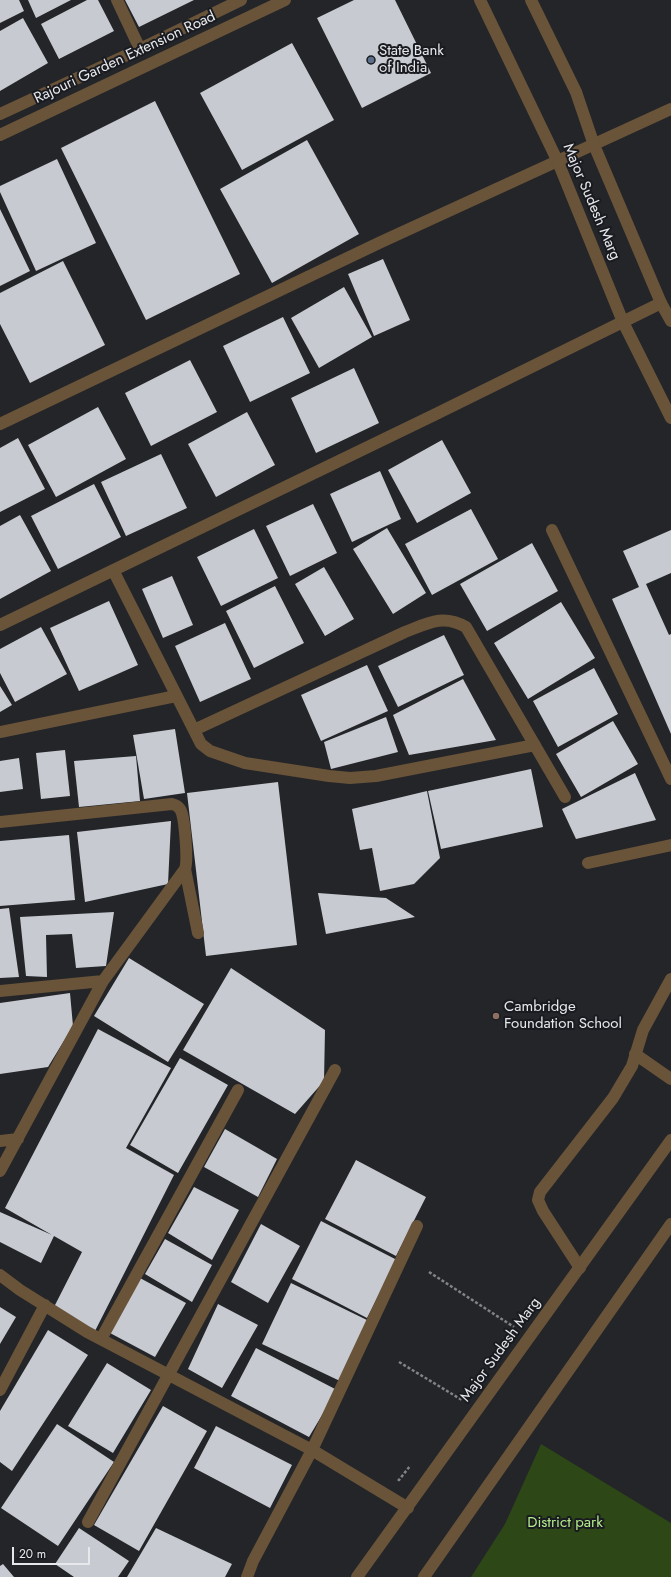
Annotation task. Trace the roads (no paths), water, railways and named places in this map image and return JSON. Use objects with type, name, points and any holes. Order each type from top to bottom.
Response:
[{"type":"street","points":[[117,0],[140,49]]},
{"type":"street","name":"Rajouri Garden Extension Road","points":[[0,114],[241,0]]},
{"type":"street","name":"Rajouri Garden Extension Road","points":[[0,135],[285,0]]},
{"type":"street","name":"Major Sudesh Marg","points":[[480,0],[558,162],[623,322],[671,418]]},
{"type":"street","name":"Major Sudesh Marg","points":[[531,0],[576,92],[594,144],[661,303],[671,322]]},
{"type":"street","points":[[0,424],[381,242],[671,109]]},
{"type":"street","points":[[0,625],[661,303]]},
{"type":"street","points":[[552,530],[671,779]]},
{"type":"street","points":[[113,570],[201,744],[210,751],[245,763],[350,778],[376,776],[535,745]]},
{"type":"street","points":[[194,730],[405,632],[434,621],[446,620],[466,627],[565,797]]},
{"type":"street","points":[[0,732],[176,696]]},
{"type":"street","points":[[0,822],[172,804],[176,805],[181,811],[188,858],[185,869],[104,981],[0,1171]]},
{"type":"street","points":[[588,863],[671,845]]},
{"type":"street","points":[[185,869],[198,932]]},
{"type":"street","points":[[580,1268],[543,1211],[538,1200],[540,1192],[612,1098],[632,1066],[643,1030],[671,979]]},
{"type":"street","points":[[0,991],[104,981]]},
{"type":"street","points":[[635,1054],[671,1079]]},
{"type":"street","points":[[88,1522],[335,1070]]},
{"type":"street","points":[[101,1339],[238,1090]]},
{"type":"street","points":[[0,1141],[18,1139]]},
{"type":"street","name":"Major Sudesh Marg","points":[[357,1577],[671,1140]]},
{"type":"street","points":[[424,1577],[671,1224]]},
{"type":"street","points":[[247,1577],[253,1562],[312,1450],[416,1226]]},
{"type":"street","points":[[0,1275],[20,1290],[87,1332],[312,1450],[408,1508]]},
{"type":"street","points":[[0,1390],[45,1305]]},
{"type":"place","name":"State Bank of India","points":[[371,60]]},
{"type":"place","name":"Cambridge Foundation School","points":[[496,1016]]},
{"type":"park label","name":"District park","points":[[565,1523]]}]
